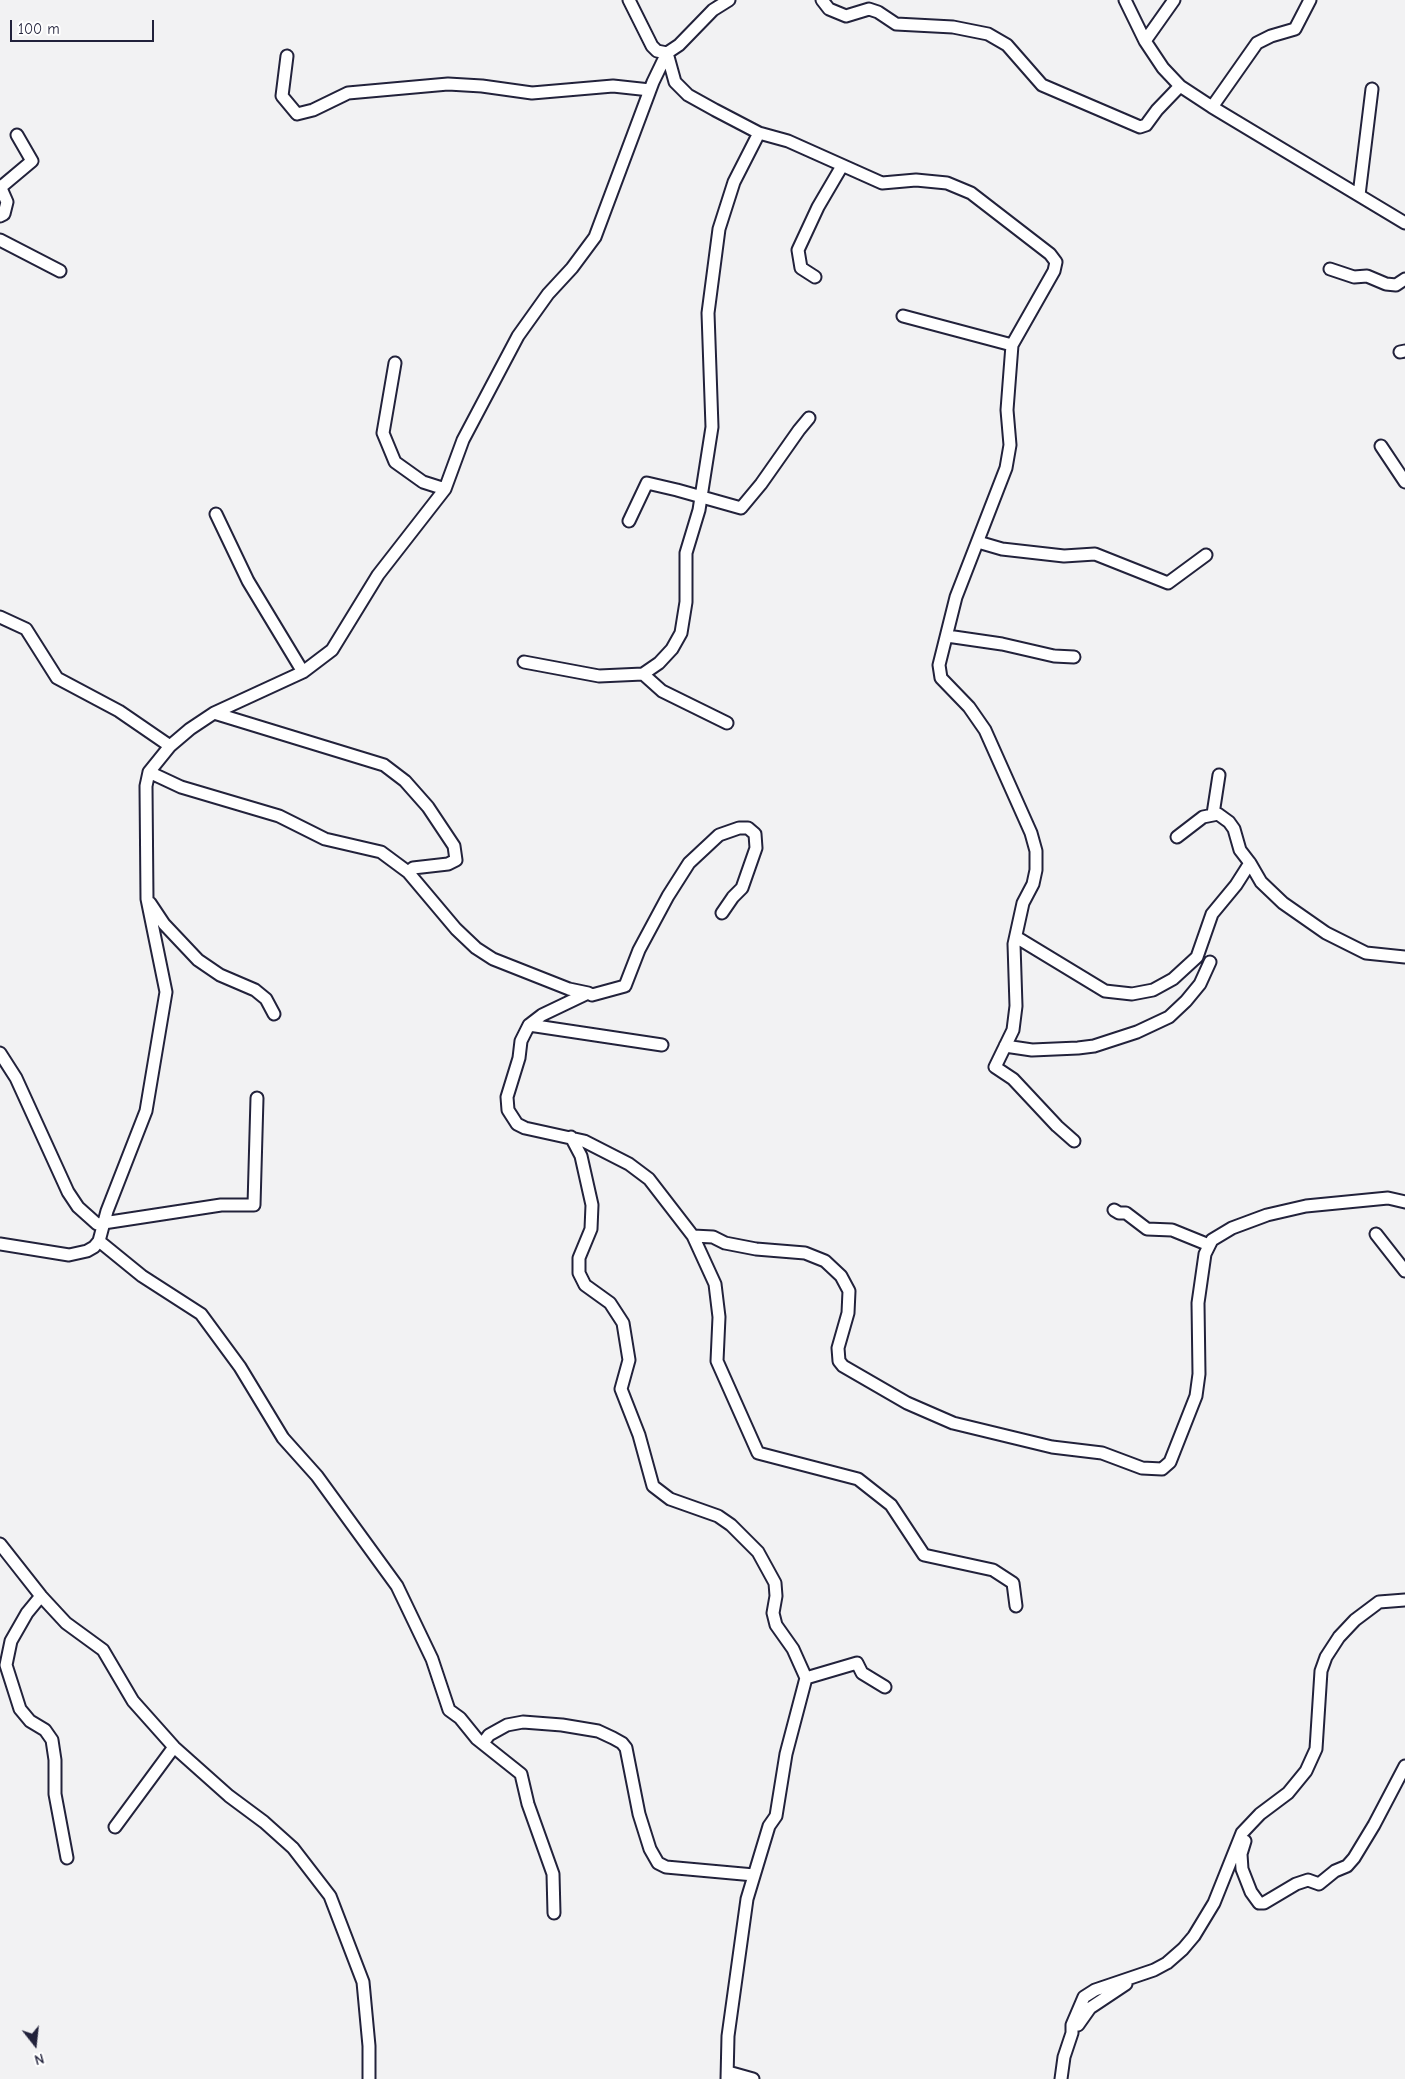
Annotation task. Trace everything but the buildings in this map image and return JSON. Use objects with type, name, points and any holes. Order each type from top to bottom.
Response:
[{"type":"street","points":[[629,0],[652,46],[657,51],[667,53]]},
{"type":"street","points":[[0,1244],[69,1255],[87,1251],[99,1241],[146,1111],[166,992],[147,899],[146,786],[149,772],[170,746],[214,713],[303,672],[332,650],[378,574],[445,489],[463,440],[518,336],[548,294],[572,268],[595,237],[650,90],[667,53],[679,45],[713,10],[729,0]]},
{"type":"street","points":[[822,0],[829,10],[841,15],[846,16],[869,9],[878,12],[896,24],[953,27],[988,34],[1007,45],[1042,84],[1140,127],[1146,125],[1157,110],[1180,86]]},
{"type":"street","points":[[1125,0],[1145,42],[1163,68],[1180,86],[1405,223]]},
{"type":"street","points":[[1145,42],[1174,0]]},
{"type":"street","points":[[1212,107],[1257,43],[1295,28],[1310,0]]},
{"type":"street","points":[[667,53],[675,82],[688,95],[759,132],[788,141],[882,183],[916,180],[947,183],[971,193],[1050,254],[1056,262],[1054,271],[1012,345],[1008,410],[1010,445],[1006,468],[956,597],[939,665],[942,678],[969,707],[985,730],[1031,834],[1036,851],[1036,870],[1023,903],[1016,937],[1014,1022],[1010,1039],[995,1067],[1012,1079],[1056,1126],[1074,1141]]},
{"type":"street","points":[[287,56],[282,96],[297,114],[313,110],[348,93],[439,85],[482,86],[532,93],[613,86],[650,90]]},
{"type":"street","points":[[1359,195],[1372,89]]},
{"type":"street","points":[[524,662],[599,676],[643,674],[659,663],[672,649],[680,633],[686,602],[686,553],[699,510],[712,427],[708,313],[719,229],[734,182],[759,132]]},
{"type":"street","points":[[0,216],[4,214],[7,202],[0,186],[32,161],[17,135]]},
{"type":"street","points":[[815,277],[801,268],[798,250],[818,207],[842,166]]},
{"type":"street","points":[[0,240],[60,271]]},
{"type":"street","points":[[1330,269],[1354,277],[1367,276],[1386,284],[1396,285],[1405,279]]},
{"type":"street","points":[[903,316],[1012,345]]},
{"type":"street","points":[[395,363],[383,433],[395,462],[423,482],[445,489]]},
{"type":"street","points":[[629,522],[647,484],[741,508],[809,418]]},
{"type":"street","points":[[1381,446],[1405,482]]},
{"type":"street","points":[[216,514],[248,581],[303,672]]},
{"type":"street","points":[[978,542],[1002,549],[1064,556],[1095,554],[1168,583],[1206,556]]},
{"type":"street","points":[[0,617],[26,629],[57,678],[119,711],[170,746]]},
{"type":"street","points":[[947,636],[1002,644],[1054,656],[1074,657]]},
{"type":"street","points":[[643,674],[662,691],[727,723]]},
{"type":"street","points":[[214,713],[384,765],[405,781],[433,815],[454,846],[456,860],[448,864],[413,868],[408,872]]},
{"type":"street","points":[[149,772],[181,787],[280,816],[326,839],[375,850],[408,872],[456,929],[476,948],[493,960],[568,989],[592,994],[624,986],[639,950],[668,896],[689,863],[719,835],[739,828],[748,828],[755,834],[756,848],[742,888],[732,897],[722,913]]},
{"type":"street","points":[[1213,814],[1220,775]]},
{"type":"street","points":[[1177,837],[1203,817],[1213,814],[1222,816],[1229,822],[1240,850],[1262,882],[1283,903],[1326,933],[1366,953],[1405,957]]},
{"type":"street","points":[[1016,937],[1105,991],[1132,994],[1153,990],[1173,979],[1197,957],[1212,914],[1236,885],[1250,863]]},
{"type":"street","points":[[147,899],[164,924],[198,960],[220,975],[255,990],[266,999],[274,1014]]},
{"type":"street","points":[[1005,1046],[1032,1050],[1078,1048],[1094,1046],[1137,1032],[1169,1017],[1186,1001],[1200,984],[1210,962]]},
{"type":"street","points":[[588,993],[542,1015],[529,1025],[521,1041],[519,1058],[507,1097],[508,1110],[517,1124],[525,1128],[571,1137],[600,1147],[640,1172],[656,1188],[693,1236],[715,1284],[719,1317],[717,1361],[758,1453],[858,1479],[892,1505],[924,1555],[993,1570],[1013,1583],[1016,1606]]},
{"type":"street","points":[[529,1025],[662,1045]]},
{"type":"street","points":[[0,1053],[20,1084],[68,1192],[78,1207],[95,1224],[221,1205],[254,1204],[257,1098]]},
{"type":"street","points":[[571,1137],[581,1156],[592,1205],[591,1229],[579,1258],[579,1273],[585,1285],[610,1303],[623,1323],[629,1360],[622,1389],[639,1435],[653,1486],[670,1499],[718,1516],[732,1524],[758,1552],[775,1583],[776,1596],[773,1612],[776,1625],[793,1649],[806,1678],[786,1754],[776,1816],[769,1826],[747,1898],[738,1954],[728,2036],[727,2075],[753,2079]]},
{"type":"street","points":[[693,1236],[712,1237],[726,1243],[756,1249],[805,1253],[825,1261],[847,1283],[850,1299],[838,1348],[839,1361],[849,1370],[907,1403],[953,1424],[1052,1447],[1102,1452],[1154,1470],[1162,1469],[1170,1462],[1196,1396],[1199,1359],[1197,1313],[1205,1254],[1209,1245],[1216,1237],[1232,1228],[1286,1210],[1352,1200],[1388,1198],[1405,1202]]},
{"type":"street","points":[[1114,1210],[1119,1213],[1126,1213],[1147,1229],[1172,1230],[1209,1245]]},
{"type":"street","points":[[1376,1234],[1405,1271]]},
{"type":"street","points":[[99,1241],[142,1276],[201,1314],[214,1330],[283,1438],[317,1476],[397,1586],[432,1659],[450,1710],[460,1718],[470,1733],[521,1774],[531,1813],[553,1874],[554,1913]]},
{"type":"street","points":[[0,1544],[40,1596],[66,1624],[103,1650],[133,1701],[174,1747],[229,1796],[264,1822],[293,1848],[330,1896],[362,1982],[370,2046],[369,2079]]},
{"type":"street","points":[[40,1596],[27,1613],[11,1641],[6,1664],[20,1709],[30,1721],[45,1730],[52,1740],[55,1760],[55,1794],[67,1858]]},
{"type":"street","points":[[1061,2079],[1064,2057],[1072,2033],[1072,2025],[1084,1997],[1095,1990],[1132,1980],[1167,1963],[1194,1936],[1214,1902],[1237,1841],[1248,1826],[1288,1793],[1312,1761],[1319,1728],[1318,1686],[1321,1671],[1326,1656],[1339,1637],[1355,1620],[1379,1602],[1405,1600]]},
{"type":"street","points":[[806,1678],[857,1663],[862,1673],[885,1687]]},
{"type":"street","points":[[483,1743],[489,1734],[507,1726],[524,1722],[562,1725],[598,1731],[613,1738],[622,1743],[626,1748],[639,1814],[650,1849],[658,1863],[666,1867],[754,1875]]},
{"type":"street","points":[[114,1827],[174,1747]]},
{"type":"street","points":[[1248,1826],[1241,1854],[1242,1869],[1251,1892],[1259,1903],[1264,1903],[1296,1884],[1308,1880],[1319,1884],[1335,1871],[1347,1866],[1354,1858],[1405,1766]]}]
